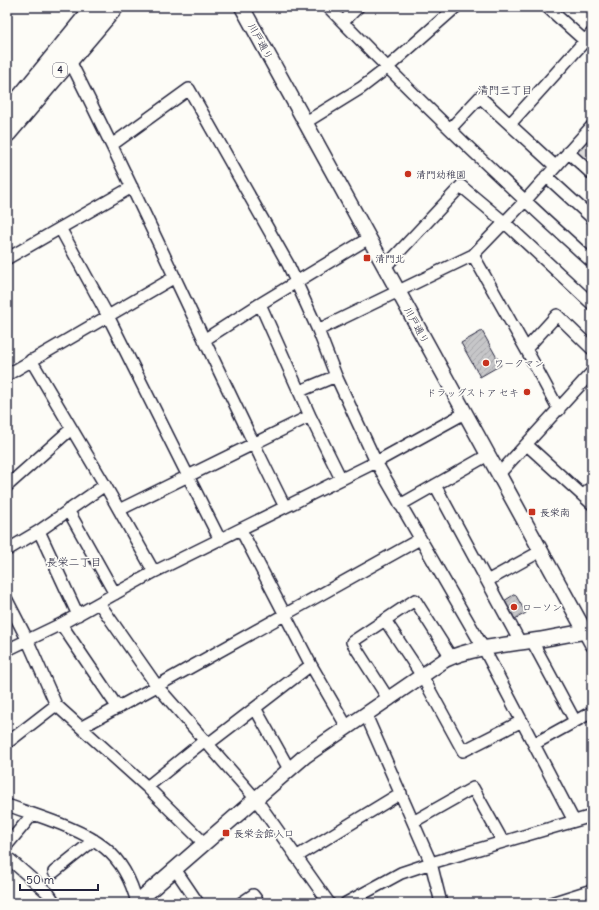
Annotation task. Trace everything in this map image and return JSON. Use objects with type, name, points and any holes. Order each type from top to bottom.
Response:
[{"type":"highway","name":"4","points":[[7,114],[95,7]]},
{"type":"highway","name":"4","points":[[7,133],[114,7]]},
{"type":"street","points":[[328,7],[387,68],[450,129],[525,201],[592,262]]},
{"type":"street","points":[[343,22],[358,7]]},
{"type":"street","points":[[306,122],[361,88],[387,68],[456,7]]},
{"type":"street","points":[[510,124],[589,37],[547,7]]},
{"type":"street","name":"川戸通り","points":[[244,8],[488,455],[541,551],[590,635]]},
{"type":"street","points":[[69,59],[112,144],[253,443],[285,507]]},
{"type":"street","points":[[112,144],[189,89],[288,264],[318,330],[336,376],[376,462],[484,649],[574,821]]},
{"type":"street","points":[[450,129],[480,97],[555,166]]},
{"type":"street","points":[[318,330],[472,255],[525,201],[592,126]]},
{"type":"street","points":[[568,152],[592,174]]},
{"type":"street","points":[[546,176],[592,218]]},
{"type":"street","points":[[385,266],[461,186],[504,222],[592,304]]},
{"type":"street","points":[[7,256],[8,258],[132,187]]},
{"type":"street","points":[[60,228],[108,316],[220,540]]},
{"type":"street","points":[[204,340],[369,238]]},
{"type":"street","points":[[472,255],[559,410]]},
{"type":"street","points":[[7,375],[175,277]]},
{"type":"street","points":[[260,304],[310,416],[341,478]]},
{"type":"street","points":[[526,349],[557,315],[592,349]]},
{"type":"street","points":[[31,360],[105,485],[154,572]]},
{"type":"street","points":[[499,474],[559,410],[592,372]]},
{"type":"street","points":[[300,391],[336,376]]},
{"type":"street","points":[[7,650],[78,615],[154,572],[241,530],[341,478],[376,462],[465,413]]},
{"type":"street","points":[[119,510],[310,416]]},
{"type":"street","points":[[8,484],[71,428]]},
{"type":"street","points":[[527,445],[592,504]]},
{"type":"street","points":[[400,505],[488,455]]},
{"type":"street","points":[[7,550],[39,531],[105,485]]},
{"type":"street","points":[[435,485],[487,581],[575,721]]},
{"type":"street","points":[[583,496],[592,487]]},
{"type":"street","points":[[68,510],[115,594]]},
{"type":"street","points":[[241,530],[311,665],[347,727]]},
{"type":"street","points":[[39,531],[78,615]]},
{"type":"street","points":[[82,727],[420,539]]},
{"type":"street","points":[[487,581],[541,551]]},
{"type":"street","points":[[7,600],[27,639],[56,705],[147,787],[204,842]]},
{"type":"street","points":[[389,700],[352,642],[415,600],[451,657]]},
{"type":"street","points":[[99,603],[157,686],[255,798],[329,903]]},
{"type":"street","points":[[385,620],[422,676],[463,751],[522,721]]},
{"type":"street","points":[[61,624],[118,708]]},
{"type":"street","points":[[7,805],[32,815],[50,820],[94,840],[105,848],[118,861],[125,872],[137,902],[289,769],[320,745],[366,716],[451,657],[526,641],[590,635]]},
{"type":"street","points":[[147,787],[311,665]]},
{"type":"street","points":[[7,743],[56,705]]},
{"type":"street","points":[[255,708],[289,769]]},
{"type":"street","points":[[534,744],[592,712]]},
{"type":"street","points":[[366,716],[431,863],[441,903]]},
{"type":"street","points":[[413,822],[473,788],[503,842]]},
{"type":"street","points":[[296,857],[401,793]]},
{"type":"street","points":[[7,845],[32,815]]},
{"type":"street","points":[[346,903],[401,873],[592,816]]},
{"type":"street","points":[[54,872],[94,840]]},
{"type":"street","points":[[7,858],[49,894],[53,900],[51,903]]},
{"type":"street","points":[[174,869],[198,903]]},
{"type":"street","points":[[551,903],[592,890]]},
{"type":"street","points":[[241,903],[253,895],[259,903]]},
{"type":"shaded area","points":[[592,133],[592,170],[573,153]]},
{"type":"building","points":[[482,331],[501,365],[480,377],[461,343]]},
{"type":"building","points":[[515,594],[526,613],[515,619],[504,601]]},
{"type":"place","name":"清門幼稚園","points":[[408,174]]},
{"type":"place","name":"清門北","points":[[367,258]]},
{"type":"place","name":"ワークマン","points":[[486,363]]},
{"type":"place","name":"ドラッグストア セキ","points":[[527,392]]},
{"type":"place","name":"長栄南","points":[[532,512]]},
{"type":"place","name":"ローソン","points":[[514,607]]},
{"type":"place","name":"長栄会館入口","points":[[226,833]]},
{"type":"district","name":"清門三丁目","points":[[505,90]]},
{"type":"district","name":"長栄二丁目","points":[[74,562]]}]
